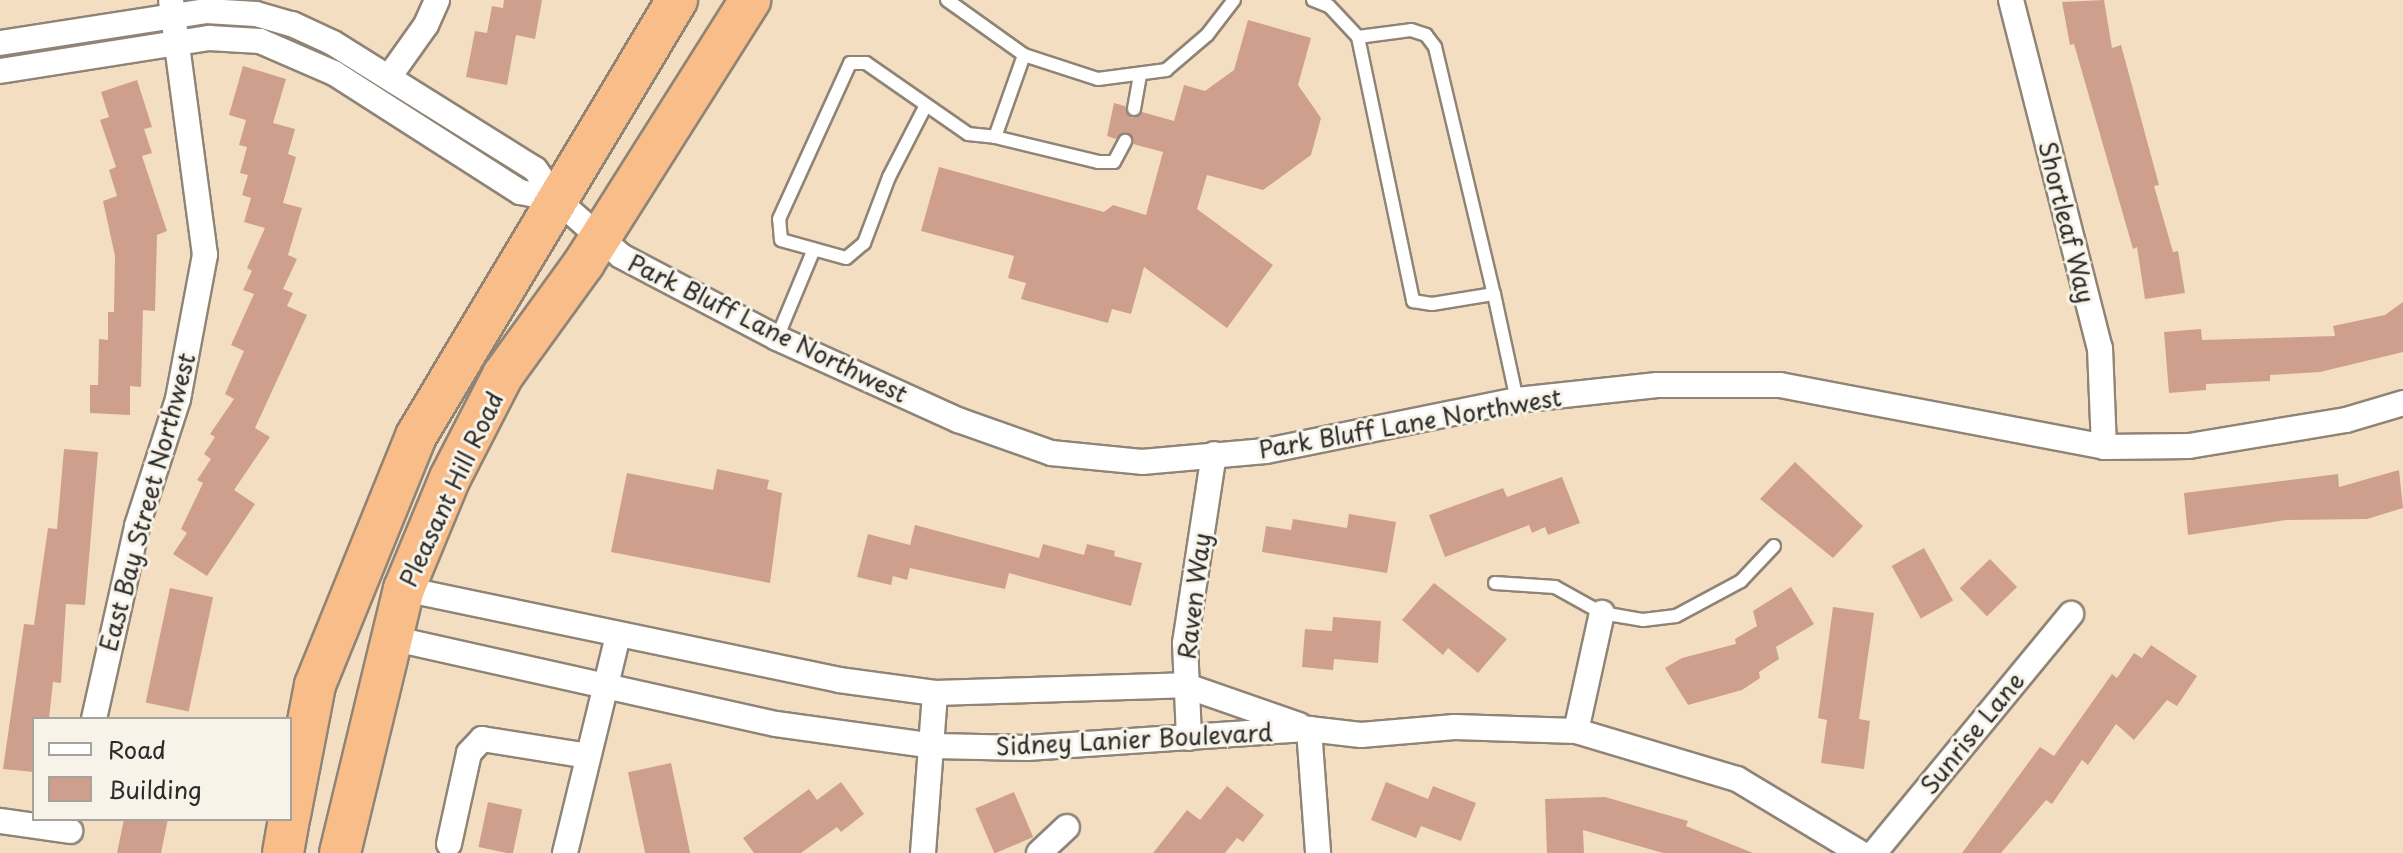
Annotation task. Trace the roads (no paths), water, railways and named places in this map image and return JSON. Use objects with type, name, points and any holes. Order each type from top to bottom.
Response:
[{"type":"highway","name":"Pleasant Hill Road","points":[[292,806],[315,685],[416,436],[677,0]]},
{"type":"highway","name":"Pleasant Hill Road","points":[[340,853],[404,589],[450,478],[503,375],[599,241],[750,0]]},
{"type":"highway","name":"Pleasant Hill Road","points":[[283,853],[289,821]]},
{"type":"street","points":[[389,77],[426,25],[437,0]]},
{"type":"street","name":"Shortleaf Way","points":[[2011,0],[2100,348],[2104,447]]},
{"type":"street","name":"Park Bluff Lane Northwest","points":[[0,43],[172,8],[219,10],[292,24],[389,77],[535,169],[556,199],[599,241],[777,338],[958,420],[1051,453],[1142,462],[1266,451],[1517,400],[1657,385],[1780,385],[2104,447],[2189,446],[2346,420],[2403,403]]},
{"type":"street","name":"East Bay Street Northwest","points":[[94,717],[137,526],[178,399],[205,255],[172,8]]},
{"type":"street","points":[[0,71],[222,37],[288,49],[376,98],[520,192],[556,199]]},
{"type":"street","name":"Raven Way","points":[[1189,738],[1184,685],[1185,643],[1214,454]]},
{"type":"street","points":[[404,589],[839,680],[935,693],[1184,685],[1309,729],[1318,853]]},
{"type":"street","points":[[1576,731],[1602,613]]},
{"type":"street","name":"Sunrise Lane","points":[[1874,853],[2071,614]]},
{"type":"street","points":[[565,853],[618,635]]},
{"type":"street","name":"Sidney Lanier Boulevard","points":[[391,638],[776,724],[934,746],[1027,748],[1309,729],[1361,735],[1455,727],[1576,731],[1737,779],[1860,853]]},
{"type":"street","points":[[923,853],[934,746],[935,693]]},
{"type":"street","points":[[449,844],[469,753],[482,739],[588,756]]},
{"type":"street","points":[[0,821],[70,834]]},
{"type":"street","points":[[1039,853],[1067,827]]},
{"type":"lane","points":[[947,0],[1024,55],[1064,72],[1098,79],[1140,76],[1166,70],[1185,56],[1234,0]]},
{"type":"lane","points":[[1313,0],[1329,6],[1358,37],[1413,301],[1432,304],[1494,294]]},
{"type":"lane","points":[[1358,37],[1411,30],[1426,35],[1435,47],[1517,400]]},
{"type":"lane","points":[[995,137],[1024,55]]},
{"type":"lane","points":[[925,107],[889,177],[864,243],[846,258],[781,240],[779,219],[850,63],[866,63],[925,107],[968,134],[995,137],[1098,162],[1114,162],[1125,141]]},
{"type":"lane","points":[[1134,109],[1140,76]]},
{"type":"lane","points":[[777,338],[814,249]]},
{"type":"lane","points":[[1495,583],[1555,587],[1602,613],[1643,620],[1676,616],[1741,581],[1774,546]]}]
